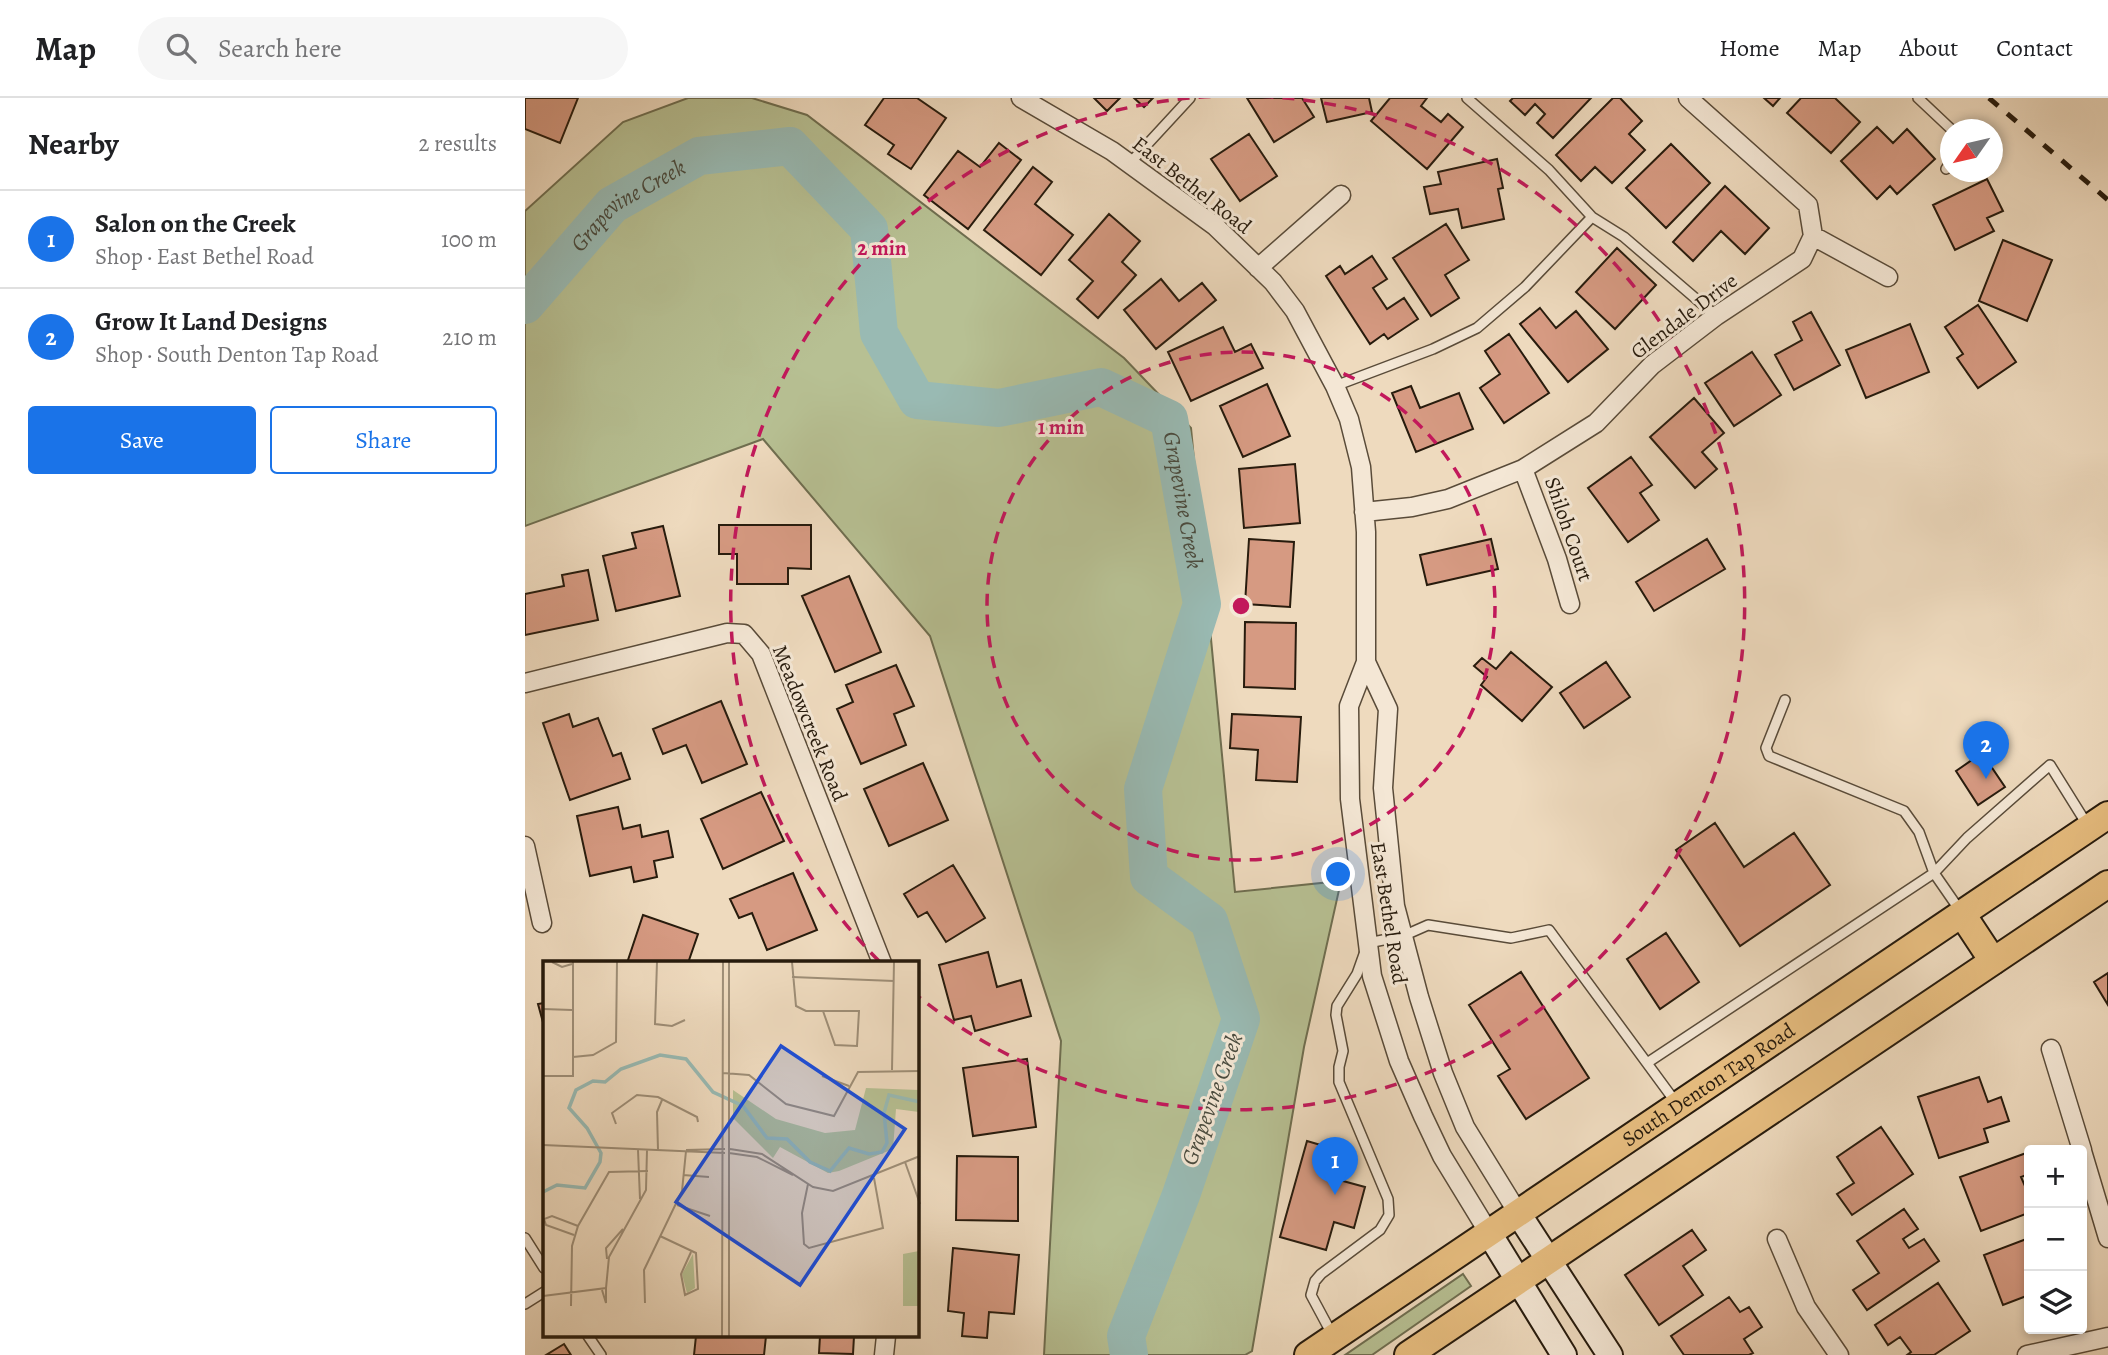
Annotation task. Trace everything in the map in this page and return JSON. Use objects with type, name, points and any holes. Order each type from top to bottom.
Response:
[{"type":"main road","name":"South Denton Tap Road","points":[[1308,1355],[2099,821]]},
{"type":"main road","points":[[1408,1355],[2108,884]]},
{"type":"main road","points":[[1962,914],[1993,961]]},
{"type":"main road","points":[[1518,1213],[1609,1355]]},
{"type":"main road","points":[[1489,1233],[1564,1355]]},
{"type":"street","name":"East Bethel Road","points":[[1021,98],[1130,163],[1215,226],[1273,282],[1295,311],[1335,386],[1349,419],[1361,467],[1366,662],[1349,706],[1350,799],[1372,976],[1399,1061],[1442,1156],[1489,1233]]},
{"type":"street","points":[[1688,98],[1808,205],[1814,236],[1888,277]]},
{"type":"street","points":[[1258,268],[1341,195]]},
{"type":"street","name":"Glendale Drive","points":[[1364,512],[1412,507],[1448,499],[1523,469],[1596,423],[1652,365],[1716,316],[1802,259],[1814,236]]},
{"type":"street","name":"Shiloh Court","points":[[1523,469],[1557,559],[1570,604]]},
{"type":"street","name":"Meadowcreek Road","points":[[525,683],[727,633],[744,634],[761,654],[881,961]]},
{"type":"street","name":"East Bethel Road","points":[[1366,662],[1388,709],[1383,788],[1395,906],[1403,936],[1434,1046],[1465,1127],[1518,1213]]},
{"type":"street","points":[[525,846],[542,923]]},
{"type":"street","points":[[2051,1049],[2080,1145]]},
{"type":"street","points":[[2087,1167],[2108,1238]]},
{"type":"street","points":[[1777,1239],[1806,1307],[1839,1355]]},
{"type":"street","points":[[2027,1355],[2108,1337]]},
{"type":"lane","points":[[1130,163],[1190,98]]},
{"type":"lane","points":[[1467,98],[1549,170],[1592,218],[1624,237],[1716,316]]},
{"type":"lane","points":[[1918,98],[1940,119]]},
{"type":"lane","points":[[1335,386],[1433,349],[1478,328],[1525,288],[1592,218]]},
{"type":"lane","points":[[1785,700],[1766,748],[1769,756],[1904,811],[1919,832],[1934,873],[1962,914]]},
{"type":"lane","points":[[1647,1063],[1934,873],[1967,838],[2050,765],[2099,821]]},
{"type":"lane","points":[[1334,1338],[1311,1295],[1315,1281],[1380,1230],[1389,1215],[1388,1199],[1339,1082],[1343,1051],[1336,1015],[1337,1006],[1357,974],[1368,943],[1403,936],[1427,925],[1511,938],[1549,930],[1678,1105]]},
{"type":"lane","points":[[525,1238],[543,1266]]},
{"type":"lane","points":[[525,1304],[543,1293]]},
{"type":"lane","points":[[589,1338],[601,1355]]},
{"type":"green space","points":[[688,98],[752,98],[807,115],[1124,358],[1191,428],[1235,892],[1341,881],[1304,1047],[1252,1351],[1245,1355],[1044,1355],[1061,1041],[930,636],[763,439],[525,526],[525,211],[623,122]]},
{"type":"green space","points":[[1463,1274],[1471,1286],[1372,1355],[1345,1355]]},
{"type":"building","points":[[525,98],[578,98],[560,143],[525,129]]},
{"type":"building","points":[[884,98],[917,98],[946,118],[911,169],[888,154],[894,145],[865,125]]},
{"type":"building","points":[[1094,98],[1120,98],[1107,111]]},
{"type":"building","points":[[1134,98],[1153,98],[1144,107]]},
{"type":"building","points":[[1247,98],[1302,98],[1314,117],[1274,142]]},
{"type":"building","points":[[1321,98],[1369,98],[1372,112],[1327,122]]},
{"type":"building","points":[[1390,98],[1427,98],[1421,106],[1441,122],[1448,114],[1463,127],[1427,169],[1371,121]]},
{"type":"building","points":[[1513,98],[1591,98],[1553,138],[1537,123],[1545,114],[1535,104],[1525,115],[1510,101]]},
{"type":"building","points":[[1613,98],[1620,98],[1642,121],[1629,134],[1645,150],[1612,183],[1595,167],[1581,181],[1556,155]]},
{"type":"building","points":[[1764,98],[1780,98],[1773,106]]},
{"type":"building","points":[[1801,98],[1835,98],[1860,122],[1831,153],[1787,113]]},
{"type":"building","points":[[1877,127],[1893,143],[1907,129],[1935,159],[1897,194],[1890,186],[1877,199],[1841,161]]},
{"type":"building","points":[[1249,134],[1277,176],[1240,201],[1211,159]]},
{"type":"building","points":[[999,143],[1021,160],[968,229],[924,195],[958,151],[980,167]]},
{"type":"building","points":[[1671,144],[1710,183],[1666,228],[1626,188]]},
{"type":"building","points":[[1497,159],[1503,188],[1498,189],[1504,219],[1462,228],[1458,209],[1430,214],[1424,187],[1441,184],[1438,172]]},
{"type":"building","points":[[1033,167],[1052,182],[1035,204],[1073,235],[1041,275],[984,230]]},
{"type":"building","points":[[1981,182],[1988,182],[2003,211],[1987,218],[1994,231],[1955,250],[1933,205]]},
{"type":"building","points":[[1725,186],[1769,228],[1745,254],[1721,231],[1693,261],[1673,242]]},
{"type":"building","points":[[1109,214],[1140,241],[1122,262],[1136,275],[1098,318],[1077,299],[1093,281],[1069,260]]},
{"type":"building","points":[[1446,224],[1469,260],[1445,275],[1459,298],[1431,316],[1393,258]]},
{"type":"building","points":[[2003,240],[2052,260],[2027,321],[1979,301]]},
{"type":"building","points":[[1617,248],[1656,285],[1615,329],[1576,292]]},
{"type":"building","points":[[1372,256],[1387,279],[1373,288],[1387,309],[1404,298],[1418,319],[1388,339],[1384,334],[1370,344],[1326,276],[1340,266],[1345,274]]},
{"type":"building","points":[[1161,279],[1179,301],[1202,283],[1216,300],[1156,349],[1124,310]]},
{"type":"building","points":[[1978,305],[2016,362],[1978,388],[1957,358],[1963,354],[1945,327]]},
{"type":"building","points":[[1540,308],[1556,328],[1576,311],[1608,349],[1568,382],[1520,324]]},
{"type":"building","points":[[1811,312],[1840,365],[1794,390],[1775,355],[1802,340],[1793,322]]},
{"type":"building","points":[[1910,324],[1929,372],[1866,398],[1846,350]]},
{"type":"building","points":[[1223,327],[1235,352],[1251,344],[1263,368],[1191,401],[1168,352]]},
{"type":"building","points":[[1509,334],[1549,393],[1504,423],[1480,388],[1500,374],[1485,351]]},
{"type":"building","points":[[1752,352],[1781,395],[1734,426],[1705,383]]},
{"type":"building","points":[[1267,384],[1290,436],[1243,457],[1220,406]]},
{"type":"building","points":[[1411,386],[1420,408],[1459,393],[1473,429],[1416,452],[1392,393]]},
{"type":"building","points":[[1694,398],[1724,433],[1702,452],[1717,469],[1695,488],[1650,437]]},
{"type":"building","points":[[1631,457],[1652,485],[1640,493],[1659,520],[1628,542],[1588,488]]},
{"type":"building","points":[[1295,464],[1300,523],[1244,528],[1239,469]]},
{"type":"building","points":[[719,525],[811,525],[811,569],[788,568],[788,584],[737,584],[737,554],[719,554]]},
{"type":"building","points":[[663,526],[680,596],[616,611],[603,556],[636,548],[632,533]]},
{"type":"building","points":[[1249,539],[1294,542],[1290,607],[1245,604]]},
{"type":"building","points":[[1491,539],[1498,569],[1427,585],[1420,555]]},
{"type":"building","points":[[1707,539],[1725,569],[1654,611],[1636,582]]},
{"type":"building","points":[[588,570],[598,620],[525,635],[525,594],[564,586],[562,575]]},
{"type":"building","points":[[849,576],[881,652],[835,672],[802,596]]},
{"type":"building","points":[[1245,622],[1296,623],[1295,689],[1244,687]]},
{"type":"building","points":[[1511,652],[1552,687],[1522,721],[1481,685],[1487,677],[1474,666],[1482,658],[1496,669]]},
{"type":"building","points":[[1606,662],[1630,697],[1584,728],[1560,693]]},
{"type":"building","points":[[896,665],[914,706],[894,714],[906,745],[861,764],[837,709],[853,702],[846,685]]},
{"type":"building","points":[[721,701],[747,764],[702,783],[686,745],[663,754],[653,729]]},
{"type":"building","points":[[569,714],[573,727],[598,718],[613,756],[621,753],[630,779],[570,800],[543,723]]},
{"type":"building","points":[[1232,714],[1301,717],[1297,782],[1256,780],[1258,750],[1230,748]]},
{"type":"building","points":[[1982,753],[2005,787],[1978,805],[1956,771]]},
{"type":"building","points":[[923,763],[948,820],[889,846],[864,789]]},
{"type":"building","points":[[761,792],[784,841],[723,869],[701,819]]},
{"type":"building","points":[[618,807],[623,829],[640,825],[642,837],[668,831],[673,857],[654,861],[657,877],[634,882],[631,867],[590,876],[577,816]]},
{"type":"building","points":[[1715,823],[1744,867],[1794,833],[1830,885],[1740,946],[1676,850]]},
{"type":"building","points":[[953,865],[985,918],[946,942],[927,912],[918,917],[904,894]]},
{"type":"building","points":[[793,873],[817,930],[767,950],[752,913],[739,918],[730,899]]},
{"type":"building","points":[[643,915],[698,934],[689,961],[628,961]]},
{"type":"building","points":[[1666,933],[1699,982],[1660,1009],[1627,959]]},
{"type":"building","points":[[988,952],[997,987],[1021,980],[1031,1016],[975,1031],[971,1016],[954,1020],[939,965]]},
{"type":"building","points":[[1521,972],[1589,1078],[1526,1119],[1498,1076],[1510,1069],[1469,1005]]},
{"type":"building","points":[[2108,973],[2108,1005],[2094,982]]},
{"type":"building","points":[[543,1003],[543,1022],[538,1004]]},
{"type":"building","points":[[1027,1059],[1036,1127],[973,1136],[963,1068]]},
{"type":"building","points":[[1979,1077],[1988,1102],[2001,1097],[2009,1121],[1984,1129],[1988,1142],[1939,1158],[1918,1097]]},
{"type":"building","points":[[1881,1127],[1913,1174],[1852,1215],[1837,1194],[1854,1183],[1837,1157]]},
{"type":"building","points":[[1307,1141],[1351,1154],[1343,1181],[1365,1187],[1354,1228],[1334,1222],[1326,1250],[1280,1237]]},
{"type":"building","points":[[2024,1154],[2024,1176],[2021,1177],[2024,1184],[2024,1215],[1981,1231],[1960,1177]]},
{"type":"building","points":[[957,1156],[1018,1157],[1018,1221],[956,1220]]},
{"type":"building","points":[[1904,1209],[1918,1229],[1903,1239],[1909,1248],[1924,1239],[1939,1261],[1867,1310],[1853,1290],[1879,1273],[1857,1241]]},
{"type":"building","points":[[1692,1230],[1706,1250],[1683,1266],[1703,1295],[1659,1325],[1625,1275]]},
{"type":"building","points":[[2024,1240],[2024,1297],[2003,1305],[1984,1255]]},
{"type":"building","points":[[953,1248],[1019,1255],[1014,1314],[989,1312],[987,1338],[962,1336],[964,1313],[948,1311]]},
{"type":"building","points":[[1938,1283],[1970,1331],[1934,1355],[1907,1355],[1911,1352],[1900,1337],[1888,1345],[1875,1325]]},
{"type":"building","points":[[1729,1297],[1740,1312],[1749,1307],[1762,1327],[1744,1339],[1753,1353],[1684,1355],[1671,1336]]},
{"type":"building","points":[[696,1338],[766,1338],[764,1355],[694,1355]]},
{"type":"building","points":[[820,1338],[854,1338],[853,1354],[819,1353]]},
{"type":"building","points":[[564,1344],[571,1355],[546,1355]]},
{"type":"waterway","name":"Grapevine Creek","points":[[525,305],[612,205],[699,156],[790,146],[869,229],[879,333],[917,400],[999,408],[1101,387],[1169,419],[1202,604],[1143,789],[1149,877],[1209,921],[1241,1019],[1181,1195],[1126,1336],[1129,1355]]},
{"type":"railway","points":[[1989,98],[2108,200]]},
{"type":"place","name":"Grow It Land Designs","points":[[1986,779]]},
{"type":"place","name":"Salon on the Creek","points":[[1335,1195]]}]
